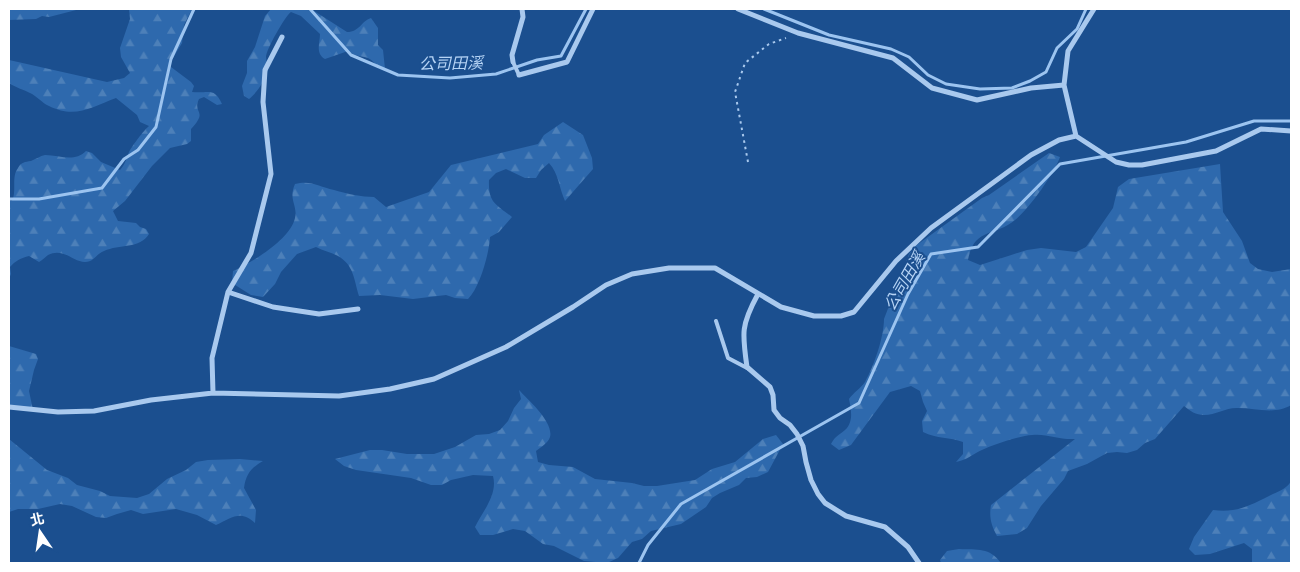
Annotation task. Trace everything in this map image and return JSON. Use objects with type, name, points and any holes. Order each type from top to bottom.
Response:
[{"type":"street","points":[[513,62],[512,55],[523,17],[522,9]]},
{"type":"street","points":[[519,75],[567,62],[593,9]]},
{"type":"street","points":[[738,9],[798,33],[893,58],[932,88],[977,100],[1031,88],[1064,85]]},
{"type":"street","points":[[1094,9],[1068,51],[1064,85],[1076,136],[1116,162],[1129,166],[1142,165],[1216,151],[1261,129],[1291,131]]},
{"type":"street","points":[[212,393],[212,358],[228,292],[251,253],[271,174],[263,102],[265,70],[282,37]]},
{"type":"street","points":[[9,407],[58,412],[94,411],[150,400],[212,393],[339,396],[390,389],[434,379],[506,347],[573,307],[606,284],[632,274],[668,268],[715,268],[781,307],[814,316],[841,316],[854,312],[896,261],[931,228],[1030,155],[1059,140],[1076,136]]},
{"type":"street","points":[[228,292],[273,307],[319,314],[358,309]]},
{"type":"street","points":[[758,294],[743,326],[747,367],[770,387],[773,395],[774,410],[797,434],[803,446],[811,480],[818,494],[825,503],[846,516],[885,527],[908,547],[919,563]]},
{"type":"lane","points":[[513,62],[519,75]]},
{"type":"lane","points":[[716,321],[728,358],[753,372]]},
{"type":"path","points":[[748,162],[735,92],[745,64],[769,44],[798,33]]},
{"type":"green space","points":[[9,9],[80,9],[49,17],[42,16],[36,19],[9,20]]},
{"type":"green space","points":[[129,9],[192,9],[184,25],[182,43],[171,61],[171,67],[191,82],[194,86],[192,92],[213,93],[222,104],[217,105],[204,97],[199,99],[197,107],[200,115],[191,129],[191,141],[187,144],[170,148],[152,166],[125,201],[113,211],[118,221],[136,223],[146,229],[149,234],[145,239],[135,244],[104,251],[88,262],[58,253],[48,255],[39,262],[29,256],[16,261],[10,267],[11,274],[9,279],[9,201],[12,201],[15,176],[20,165],[45,155],[72,158],[86,151],[92,153],[101,162],[120,170],[129,152],[149,126],[140,122],[137,115],[116,98],[75,112],[58,110],[49,106],[33,94],[9,83],[9,60],[107,82],[124,78],[130,73],[121,57],[120,48],[130,19]]},
{"type":"green space","points":[[271,9],[311,9],[347,32],[355,30],[371,18],[378,28],[378,45],[383,50],[385,69],[368,58],[348,51],[325,59],[319,51],[320,34],[301,16],[291,12],[280,26],[267,53],[268,69],[266,77],[258,90],[249,99],[244,96],[242,86],[247,73],[247,61],[255,47],[265,16]]},
{"type":"green space","points":[[563,122],[583,135],[592,158],[593,169],[565,201],[557,176],[549,163],[536,178],[525,178],[506,169],[496,173],[489,180],[490,194],[494,202],[512,217],[499,232],[490,237],[483,270],[476,287],[468,299],[446,295],[413,299],[380,295],[359,296],[353,273],[347,264],[338,256],[316,247],[297,254],[263,297],[251,295],[232,283],[233,271],[269,249],[292,226],[296,213],[292,194],[295,184],[311,183],[349,194],[374,197],[386,207],[429,192],[451,165],[538,144],[544,135]]},
{"type":"green space","points":[[1049,153],[1060,157],[1047,182],[1034,200],[1015,220],[1000,229],[980,237],[975,242],[968,260],[980,265],[1027,250],[1041,248],[1076,252],[1086,247],[1113,208],[1118,187],[1129,179],[1220,164],[1223,212],[1242,241],[1250,263],[1258,269],[1272,272],[1291,269],[1291,405],[1278,410],[1234,408],[1204,415],[1193,412],[1184,406],[1155,439],[1145,443],[1137,450],[1127,453],[1107,453],[1087,464],[1068,471],[1027,528],[1017,534],[997,536],[991,521],[991,505],[1075,439],[1042,435],[1026,436],[995,444],[956,462],[963,454],[963,442],[923,432],[922,421],[927,411],[920,391],[911,386],[890,392],[851,445],[839,450],[831,444],[850,423],[849,399],[865,382],[872,368],[880,343],[884,319],[909,254],[914,247]]},
{"type":"green space","points":[[9,346],[36,354],[38,359],[29,391],[33,410],[9,405]]},
{"type":"green space","points":[[519,390],[544,418],[550,431],[548,441],[536,451],[538,462],[573,467],[595,479],[644,486],[657,486],[695,480],[712,469],[735,462],[763,439],[776,435],[783,444],[768,472],[757,477],[746,478],[739,485],[720,493],[712,498],[706,507],[681,524],[651,531],[642,539],[632,542],[618,558],[607,563],[584,561],[554,546],[543,544],[525,531],[513,529],[493,535],[480,535],[475,527],[492,496],[493,476],[473,475],[451,480],[442,485],[431,485],[411,478],[356,470],[344,466],[335,459],[370,450],[407,454],[434,454],[455,447],[476,435],[489,434],[500,430],[508,421],[521,399]]},
{"type":"green space","points":[[9,439],[47,470],[68,478],[77,485],[100,491],[110,496],[137,498],[149,494],[167,479],[186,470],[196,462],[240,459],[263,461],[250,472],[244,488],[256,510],[255,523],[245,516],[236,516],[216,525],[197,515],[176,509],[143,514],[131,510],[106,518],[96,517],[72,506],[60,504],[38,509],[18,509],[9,512]]},
{"type":"green space","points":[[1291,481],[1291,563],[1252,563],[1252,549],[1244,543],[1210,554],[1195,555],[1189,549],[1194,537],[1213,510],[1236,510],[1249,506],[1281,490]]},
{"type":"green space","points":[[959,549],[983,550],[992,554],[1001,563],[941,563],[940,560],[947,551]]},
{"type":"waterway","name":"公司田溪","points":[[9,199],[39,199],[102,188],[124,159],[138,150],[156,127],[171,59],[194,9]]},
{"type":"waterway","name":"公司田溪","points":[[310,9],[351,55],[398,75],[450,78],[496,74],[537,60],[561,56],[586,9]]},
{"type":"waterway","name":"公司田溪","points":[[764,9],[829,35],[891,49],[909,57],[928,75],[946,84],[980,89],[1012,88],[1046,72],[1057,48],[1077,29],[1086,9]]},
{"type":"waterway","name":"公司田溪","points":[[639,563],[648,545],[681,504],[859,403],[908,294],[931,254],[978,247],[1060,164],[1186,142],[1254,121],[1291,121]]}]
